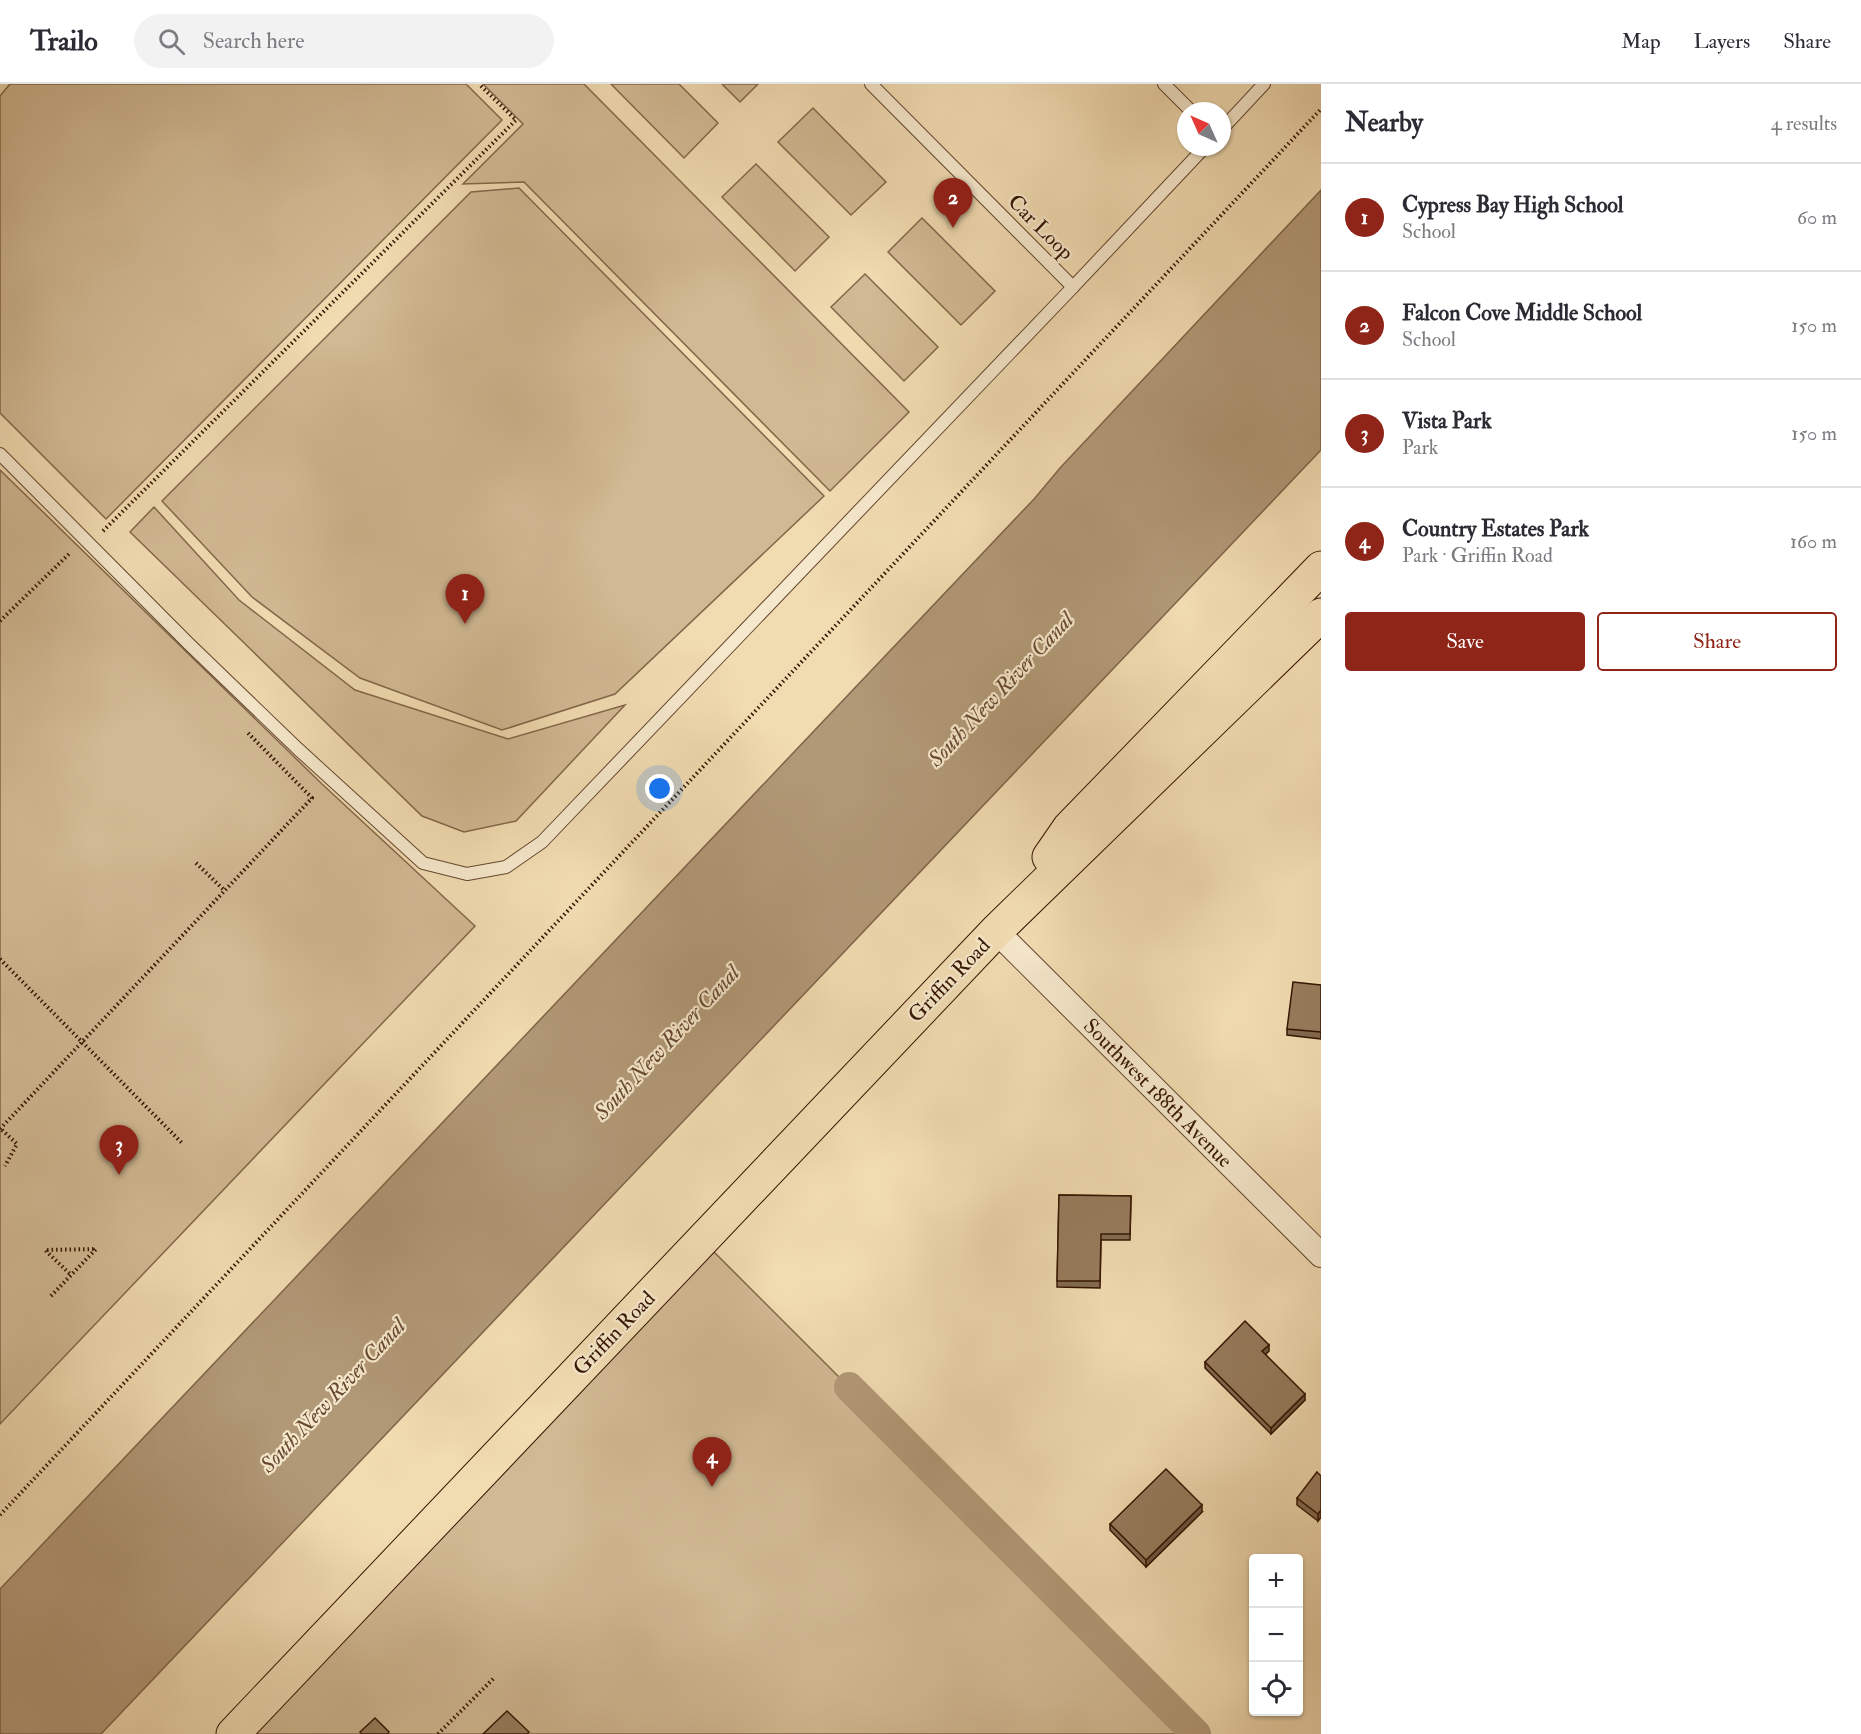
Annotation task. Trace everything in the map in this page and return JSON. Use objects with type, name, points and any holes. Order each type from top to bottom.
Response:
[{"type":"main road","name":"Griffin Road","points":[[996,931],[1069,828],[1321,568]]},
{"type":"main road","name":"Griffin Road","points":[[232,1734],[996,931],[1321,615]]},
{"type":"street","name":"Southwest 188th Avenue","points":[[996,931],[1321,1255]]},
{"type":"lane","name":"Car Loop","points":[[871,84],[1072,287],[1196,156]]},
{"type":"lane","points":[[1164,84],[1182,102]]},
{"type":"lane","points":[[1231,119],[1264,84]]},
{"type":"lane","points":[[0,454],[298,749],[423,863],[467,874],[506,867],[542,842],[1072,287]]},
{"type":"path","points":[[0,621],[70,553],[90,544],[516,120],[479,84]]},
{"type":"path","points":[[0,1515],[1321,109]]},
{"type":"path","points":[[5,1166],[17,1144],[1,1129],[312,798]]},
{"type":"path","points":[[196,863],[225,891]]},
{"type":"path","points":[[0,959],[182,1143]]},
{"type":"path","points":[[51,1296],[96,1249],[45,1250],[71,1275]]},
{"type":"path","points":[[438,1734],[494,1678]]},
{"type":"shaded area","points":[[10,84],[466,84],[502,120],[106,519],[0,413],[0,96]]},
{"type":"shaded area","points":[[483,84],[584,84],[909,412],[830,491],[524,182],[463,184],[523,124]]},
{"type":"shaded area","points":[[611,84],[679,84],[718,123],[684,158]]},
{"type":"shaded area","points":[[722,84],[758,84],[740,102]]},
{"type":"shaded area","points":[[813,108],[886,182],[851,215],[778,142]]},
{"type":"shaded area","points":[[756,164],[829,237],[795,271],[722,197]]},
{"type":"shaded area","points":[[519,188],[824,496],[615,694],[502,730],[360,678],[252,597],[162,501],[471,192]]},
{"type":"shaded area","points":[[922,218],[995,291],[961,325],[888,252]]},
{"type":"shaded area","points":[[865,274],[938,347],[904,381],[831,307]]},
{"type":"shaded area","points":[[0,470],[322,784],[475,926],[0,1424]]},
{"type":"shaded area","points":[[154,507],[239,600],[355,690],[508,739],[625,705],[516,821],[464,832],[422,816],[130,532]]},
{"type":"shaded area","points":[[702,1240],[1196,1734],[251,1734]]},
{"type":"water","name":"South New River Canal","points":[[1321,190],[1321,450],[101,1734],[0,1734],[0,1589],[1035,498],[1060,468]]},
{"type":"building","points":[[1293,982],[1321,985],[1321,1032],[1287,1029]]},
{"type":"building","points":[[1059,1195],[1131,1196],[1130,1234],[1101,1234],[1100,1281],[1057,1281]]},
{"type":"building","points":[[1245,1321],[1269,1345],[1262,1351],[1305,1394],[1271,1428],[1205,1362]]},
{"type":"building","points":[[1166,1469],[1202,1505],[1146,1560],[1110,1524]]},
{"type":"building","points":[[1317,1472],[1321,1476],[1321,1510],[1318,1514],[1297,1498]]},
{"type":"building","points":[[507,1711],[529,1732],[527,1734],[483,1734]]},
{"type":"building","points":[[375,1718],[389,1732],[388,1734],[362,1734],[360,1732]]},
{"type":"waterway","points":[[849,1387],[1196,1734]]},
{"type":"place","name":"Falcon Cove Middle School","points":[[953,228]]},
{"type":"place","name":"Cypress Bay High School","points":[[465,624]]},
{"type":"place","name":"Vista Park","points":[[119,1175]]},
{"type":"place","name":"Country Estates Park","points":[[712,1487]]}]
